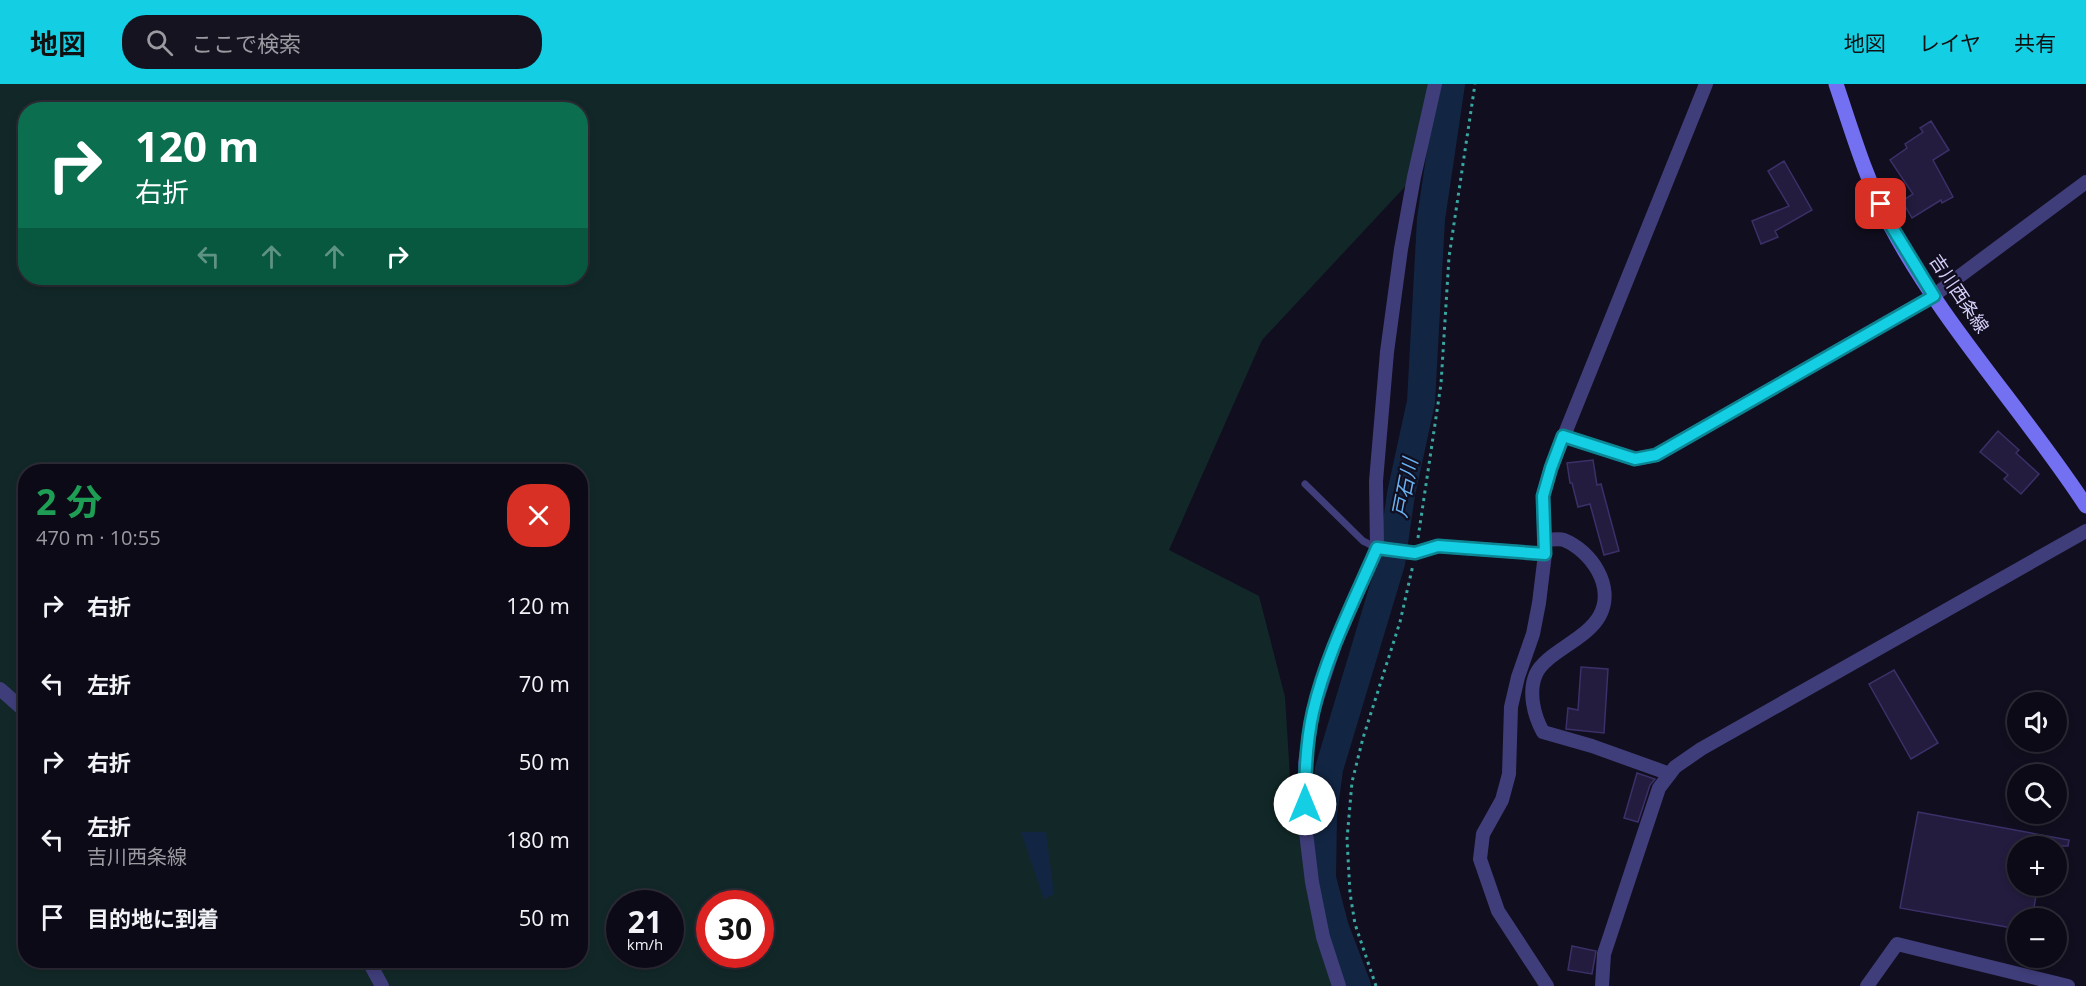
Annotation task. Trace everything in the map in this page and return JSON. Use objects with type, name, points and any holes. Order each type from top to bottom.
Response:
[{"type":"main road","name":"吉川西条線","points":[[1836,84],[1862,162],[1890,224],[1934,296],[2086,506]]},
{"type":"street","points":[[1339,986],[1323,937],[1312,882],[1305,824],[1305,763],[1313,711],[1335,644],[1377,548],[1376,481],[1387,352],[1401,249],[1435,84]]},
{"type":"street","points":[[1547,986],[1498,911],[1480,859],[1483,834],[1502,800],[1509,774],[1510,707],[1533,634],[1545,547],[1543,496],[1551,468],[1706,84]]},
{"type":"street","points":[[1563,436],[1635,459],[1656,455],[1934,296],[2086,183]]},
{"type":"street","points":[[1602,986],[1604,954],[1659,788],[1676,767],[1701,749],[2086,531]]},
{"type":"street","points":[[1377,548],[1415,553],[1438,546],[1545,547],[1562,539],[1588,555],[1601,575],[1604,598],[1601,614],[1588,631],[1551,658],[1536,674],[1533,695],[1535,718],[1543,732],[1592,746],[1670,774]]},
{"type":"street","points":[[0,688],[18,705]]},
{"type":"street","points":[[1867,986],[1897,944],[2068,986]]},
{"type":"street","points":[[372,968],[382,986]]},
{"type":"lane","points":[[1305,484],[1363,541],[1377,548]]},
{"type":"path","points":[[1376,986],[1355,924],[1350,893],[1347,839],[1351,793],[1363,738],[1400,622],[1415,553],[1441,384],[1449,256],[1475,84]]},
{"type":"green space","points":[[0,84],[1433,84],[1414,177],[1262,340],[1169,550],[1259,596],[1285,697],[1291,793],[1335,986],[0,986]]},
{"type":"water","points":[[1021,832],[1046,832],[1054,894],[1044,899]]},
{"type":"building","points":[[1931,121],[1949,150],[1933,160],[1953,197],[1942,203],[1941,200],[1912,218],[1902,201],[1913,194],[1890,160],[1907,148],[1905,144],[1923,132],[1920,128]]},
{"type":"building","points":[[1784,161],[1812,210],[1775,231],[1778,237],[1761,244],[1752,221],[1789,206],[1768,171]]},
{"type":"building","points":[[1998,431],[2019,450],[2016,453],[2039,474],[2021,494],[2004,479],[2008,475],[1980,452]]},
{"type":"building","points":[[1593,460],[1597,485],[1601,484],[1619,551],[1604,555],[1590,504],[1578,507],[1572,483],[1570,483],[1567,463]]},
{"type":"building","points":[[1581,667],[1608,669],[1604,733],[1566,729],[1568,708],[1578,710]]},
{"type":"building","points":[[1894,670],[1938,743],[1911,759],[1869,684]]},
{"type":"building","points":[[1637,773],[1655,779],[1650,785],[1638,822],[1624,818]]},
{"type":"building","points":[[1918,812],[2047,836],[2007,836],[2007,896],[2036,896],[2034,908],[2007,908],[2007,927],[1900,908]]},
{"type":"building","points":[[1572,946],[1596,951],[1592,974],[1568,970]]},
{"type":"waterway","name":"戸石川","points":[[1357,986],[1335,928],[1322,878],[1323,816],[1329,769],[1391,563],[1401,494],[1421,402],[1431,219],[1451,84]]},
{"type":"route","points":[[1305,804],[1305,763],[1313,711],[1335,644],[1377,548],[1415,553],[1438,546],[1545,554],[1543,496],[1563,436],[1635,459],[1656,455],[1934,296],[1890,224],[1881,204]]}]
